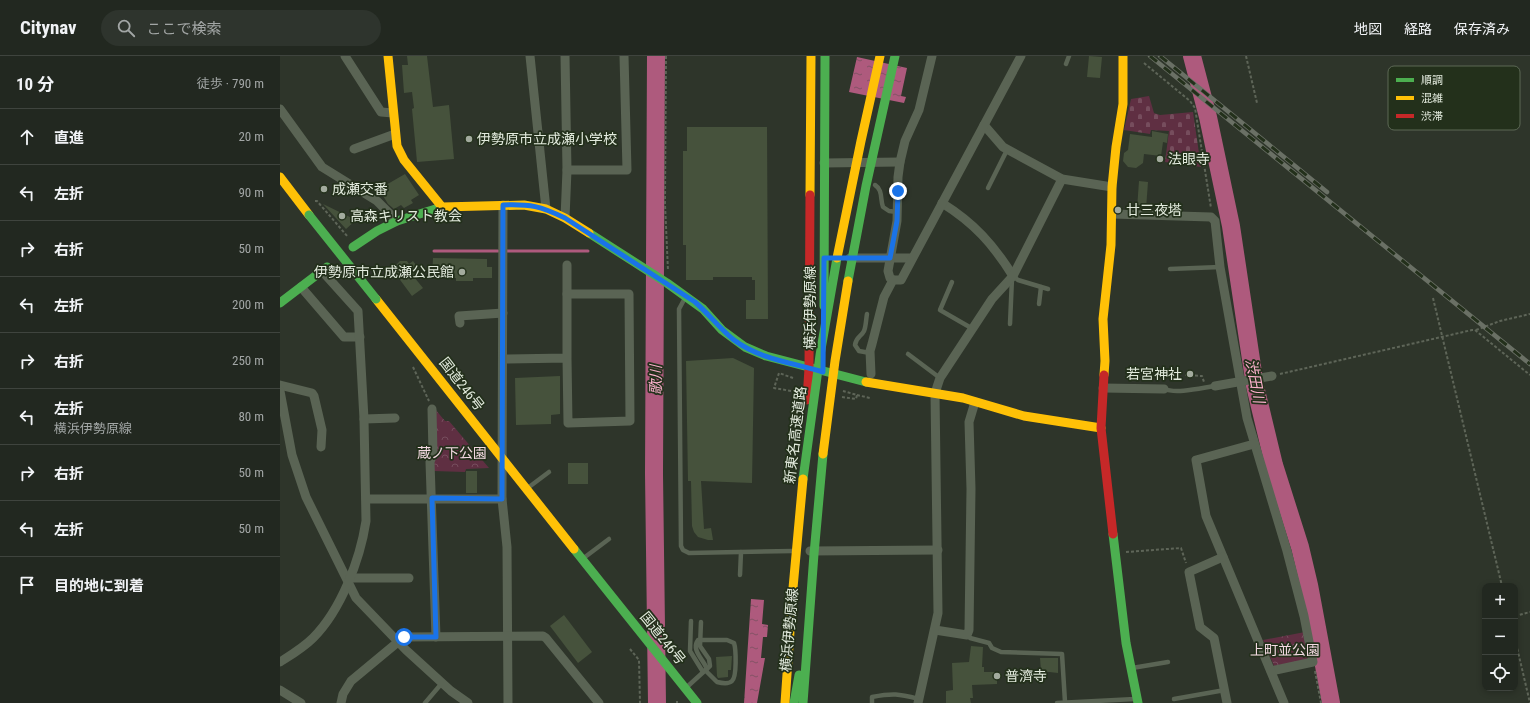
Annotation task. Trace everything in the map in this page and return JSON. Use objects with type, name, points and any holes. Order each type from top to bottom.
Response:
[{"type":"main road","points":[[388,56],[397,146],[404,160],[442,207]]},
{"type":"main road","name":"横浜伊勢原線","points":[[781,703],[788,667],[809,368],[811,56]]},
{"type":"main road","name":"横浜伊勢原線","points":[[794,703],[801,668],[823,372],[825,56]]},
{"type":"main road","name":"新東名高速道路","points":[[785,703],[798,530],[813,400],[826,315],[842,227],[880,56]]},
{"type":"main road","points":[[803,703],[816,530],[830,404],[858,230],[877,134],[895,56]]},
{"type":"main road","points":[[1123,56],[1123,104],[1116,147],[1112,188],[1111,245],[1103,319],[1105,361],[1101,428],[1130,669],[1137,701]]},
{"type":"main road","name":"国道246号","points":[[280,177],[697,703]]},
{"type":"main road","points":[[353,247],[376,231],[397,221],[442,207],[524,204],[546,209],[565,218],[667,283],[703,309],[722,330],[744,347],[766,356],[885,387],[963,398],[1024,416],[1101,428]]},
{"type":"main road","points":[[280,303],[325,269]]},
{"type":"street","points":[[345,56],[381,112],[393,113]]},
{"type":"street","points":[[530,56],[546,209]]},
{"type":"street","points":[[565,56],[567,170],[565,218]]},
{"type":"street","points":[[567,170],[626,170],[624,56]]},
{"type":"street","points":[[893,280],[888,274],[897,212],[900,162],[905,141],[919,110],[932,56]]},
{"type":"street","points":[[893,280],[901,280],[1022,56]]},
{"type":"street","points":[[280,109],[322,167],[378,201],[397,221]]},
{"type":"street","points":[[984,125],[1003,148],[1062,179],[1112,188]]},
{"type":"street","points":[[357,146],[395,134]]},
{"type":"street","points":[[824,163],[900,162]]},
{"type":"street","points":[[919,701],[938,614],[937,387],[940,378],[992,299],[1013,276],[1062,179]]},
{"type":"street","points":[[942,203],[962,215],[997,250],[1013,276]]},
{"type":"street","points":[[503,205],[502,499],[507,547],[508,703]]},
{"type":"street","points":[[1112,214],[1211,217],[1215,222],[1220,267],[1242,382],[1246,411],[1254,444],[1257,449],[1287,551],[1304,616],[1313,662],[1271,671]]},
{"type":"street","points":[[824,258],[912,258]]},
{"type":"street","points":[[567,265],[567,294],[567,358],[568,423],[630,421],[629,294],[567,294]]},
{"type":"street","points":[[280,662],[312,639],[330,616],[349,581],[364,534],[366,521],[364,419],[358,311],[325,269]]},
{"type":"street","points":[[871,374],[870,353],[884,297],[893,280]]},
{"type":"street","points":[[301,287],[344,337],[360,337]]},
{"type":"street","points":[[459,316],[503,313]]},
{"type":"street","points":[[503,359],[567,358]]},
{"type":"street","points":[[1215,386],[1272,376]]},
{"type":"street","points":[[280,385],[316,395],[322,430],[322,447]]},
{"type":"street","points":[[1104,388],[1164,389]]},
{"type":"street","points":[[280,391],[292,455],[306,497],[349,581],[356,598],[398,642],[442,683],[468,703]]},
{"type":"street","points":[[935,630],[967,635],[968,630],[971,560],[969,422],[976,402]]},
{"type":"street","points":[[432,409],[433,454],[430,462],[436,637]]},
{"type":"street","points":[[364,419],[395,418]]},
{"type":"street","points":[[1254,444],[1196,460],[1206,516],[1284,703]]},
{"type":"street","points":[[366,499],[502,499]]},
{"type":"street","points":[[810,550],[938,550]]},
{"type":"street","points":[[1223,556],[1189,572],[1200,627],[1214,638],[1228,703]]},
{"type":"street","points":[[349,581],[409,578]]},
{"type":"street","points":[[341,703],[342,694],[351,681],[404,637],[543,636],[598,703]]},
{"type":"street","points":[[280,690],[301,703]]},
{"type":"lane","points":[[1066,64],[1069,56]]},
{"type":"lane","points":[[988,188],[1007,150]]},
{"type":"lane","points":[[875,185],[879,188],[883,207],[889,211],[897,212]]},
{"type":"lane","points":[[1170,269],[1220,267]]},
{"type":"lane","points":[[1013,276],[1018,280],[1048,289]]},
{"type":"lane","points":[[1010,324],[1013,276]]},
{"type":"lane","points":[[952,282],[940,310],[973,329]]},
{"type":"lane","points":[[1039,304],[1041,287]]},
{"type":"lane","points":[[686,296],[679,309],[681,546],[683,550],[689,552],[797,551]]},
{"type":"lane","points":[[867,314],[865,330],[857,338],[855,345],[859,351],[870,353]]},
{"type":"lane","points":[[908,354],[940,378]]},
{"type":"lane","points":[[1164,389],[1175,390],[1215,386]]},
{"type":"lane","points":[[527,488],[534,481],[549,472]]},
{"type":"lane","points":[[582,559],[609,539]]},
{"type":"lane","points":[[740,575],[741,552]]},
{"type":"lane","points":[[691,621],[690,651],[694,659],[717,682],[729,683],[732,681],[735,674],[735,646],[732,641],[701,640]]},
{"type":"lane","points":[[685,688],[710,666],[710,662],[701,648],[701,622]]},
{"type":"lane","points":[[967,635],[970,638],[989,643],[992,648],[1000,652],[1062,654],[1065,702]]},
{"type":"lane","points":[[1130,669],[1168,662]]},
{"type":"lane","points":[[425,703],[442,683]]},
{"type":"lane","points":[[1174,699],[1225,690]]},
{"type":"lane","points":[[872,703],[872,697],[888,694],[898,694],[919,701]]},
{"type":"lane","points":[[1057,703],[1137,701]]},
{"type":"path","points":[[666,56],[665,204],[667,283]]},
{"type":"path","points":[[1246,56],[1257,103]]},
{"type":"path","points":[[1144,63],[1190,101],[1195,108],[1212,214],[1211,217]]},
{"type":"path","points":[[311,201],[317,201],[348,237]]},
{"type":"path","points":[[1434,298],[1501,583]]},
{"type":"path","points":[[1272,376],[1475,330],[1500,321],[1530,314]]},
{"type":"path","points":[[1475,330],[1530,375]]},
{"type":"path","points":[[413,361],[413,369],[432,409]]},
{"type":"path","points":[[792,391],[774,388],[778,373],[793,378]]},
{"type":"path","points":[[1185,375],[1202,376],[1206,387]]},
{"type":"path","points":[[843,391],[870,398]]},
{"type":"path","points":[[841,397],[856,399],[857,395]]},
{"type":"path","points":[[1115,553],[1182,548],[1189,572]]},
{"type":"path","points":[[1518,615],[1530,612]]},
{"type":"path","points":[[630,649],[639,660],[640,703]]},
{"type":"path","points":[[1518,652],[1530,703]]},
{"type":"path","points":[[1313,662],[1321,703]]},
{"type":"green space","points":[[1149,96],[1154,113],[1160,115],[1193,112],[1201,167],[1165,162],[1169,131],[1151,130],[1150,134],[1124,130],[1131,99]]},
{"type":"green space","name":"蔵ノ下公園","points":[[435,409],[445,421],[449,421],[489,468],[466,469],[465,472],[434,471]]},
{"type":"green space","name":"上町並公園","points":[[1305,632],[1309,656],[1307,660],[1274,666],[1263,640]]},
{"type":"water","points":[[857,57],[907,68],[901,96],[906,97],[904,103],[849,92]]},
{"type":"water","points":[[751,599],[764,600],[762,624],[768,625],[767,637],[763,637],[761,658],[765,658],[757,703],[744,703]]},
{"type":"building","points":[[407,56],[427,56],[433,107],[449,105],[454,159],[417,162],[412,109],[414,108],[412,92],[404,93],[402,65],[408,65]]},
{"type":"building","points":[[1089,56],[1102,57],[1100,78],[1087,77]]},
{"type":"building","points":[[687,127],[767,127],[768,319],[746,319],[746,300],[755,300],[755,280],[752,280],[752,277],[713,277],[713,280],[686,280],[686,245],[683,245],[683,151],[687,151]]},
{"type":"building","points":[[1152,131],[1168,134],[1167,143],[1163,142],[1161,156],[1144,154],[1143,163],[1136,168],[1128,167],[1123,161],[1124,153],[1128,150],[1130,134],[1152,137]]},
{"type":"building","points":[[405,174],[419,195],[411,200],[413,203],[404,208],[401,205],[394,209],[388,204],[379,189]]},
{"type":"building","points":[[1139,181],[1148,182],[1146,209],[1137,209]]},
{"type":"building","points":[[323,204],[356,220],[346,229]]},
{"type":"building","name":"伊勢原市立成瀬公民館","points":[[433,258],[487,259],[487,267],[492,267],[492,278],[473,278],[473,281],[456,281],[456,278],[432,278]]},
{"type":"building","points":[[400,261],[407,261],[409,264],[413,261],[425,277],[414,277],[423,288],[412,296],[392,269]]},
{"type":"building","points":[[733,358],[754,368],[752,483],[701,481],[704,529],[711,528],[713,540],[708,540],[698,537],[692,526],[691,481],[688,481],[686,361]]},
{"type":"building","points":[[560,376],[560,414],[551,415],[551,424],[516,425],[515,378]]},
{"type":"building","points":[[568,463],[588,463],[588,484],[568,484]]},
{"type":"building","points":[[466,471],[477,471],[477,493],[466,493]]},
{"type":"building","points":[[564,615],[592,652],[578,663],[550,626]]},
{"type":"building","points":[[971,646],[983,647],[982,667],[984,667],[984,672],[997,672],[997,684],[972,685],[973,698],[970,698],[971,703],[946,703],[946,691],[953,690],[952,663],[969,662]]},
{"type":"building","points":[[732,656],[731,670],[728,670],[728,677],[718,678],[716,657]]},
{"type":"building","points":[[1040,658],[1058,658],[1058,673],[1041,671]]},
{"type":"waterway","name":"歌川","points":[[656,56],[654,474],[657,703]]},
{"type":"waterway","name":"渋田川","points":[[1192,56],[1208,117],[1231,226],[1255,386],[1274,465],[1300,547],[1309,585],[1331,703]]},
{"type":"waterway","points":[[434,251],[498,251]]},
{"type":"waterway","points":[[506,251],[588,251]]},
{"type":"railway","points":[[1150,56],[1530,364]]},
{"type":"railway","points":[[1160,56],[1327,192]]},
{"type":"traffic: fast","points":[[824,306],[825,56]]},
{"type":"traffic: fast","points":[[848,281],[866,186],[895,56]]},
{"type":"traffic: fast","points":[[353,247],[377,231],[397,221],[442,207]]},
{"type":"traffic: fast","points":[[309,215],[376,299]]},
{"type":"traffic: fast","points":[[589,233],[667,283],[703,309],[722,330],[745,347],[766,356],[866,382]]},
{"type":"traffic: fast","points":[[803,479],[820,355],[837,258]]},
{"type":"traffic: fast","points":[[280,303],[327,267]]},
{"type":"traffic: fast","points":[[803,703],[823,454]]},
{"type":"traffic: fast","points":[[1113,534],[1126,643],[1138,703]]},
{"type":"traffic: fast","points":[[574,549],[697,703]]},
{"type":"traffic: fast","points":[[794,703],[799,675]]},
{"type":"traffic: slow","points":[[388,56],[397,146],[404,160],[442,207],[524,205],[546,209],[565,218],[589,233]]},
{"type":"traffic: slow","points":[[810,195],[811,56]]},
{"type":"traffic: slow","points":[[837,258],[880,56]]},
{"type":"traffic: slow","points":[[1104,375],[1105,361],[1103,319],[1111,245],[1112,187],[1116,147],[1123,104],[1123,56]]},
{"type":"traffic: slow","points":[[280,177],[309,215]]},
{"type":"traffic: slow","points":[[823,454],[835,361],[848,281]]},
{"type":"traffic: slow","points":[[376,299],[574,549]]},
{"type":"traffic: slow","points":[[866,382],[963,398],[1024,416],[1101,428]]},
{"type":"traffic: slow","points":[[785,703],[793,588],[803,479]]},
{"type":"traffic: jam","points":[[807,400],[809,368],[810,195]]},
{"type":"traffic: jam","points":[[1104,375],[1101,428],[1113,534]]},
{"type":"place","name":"伊勢原市立成瀬小学校","points":[[469,139]]},
{"type":"place","name":"法眼寺","points":[[1160,159]]},
{"type":"place","name":"成瀬交番","points":[[324,189]]},
{"type":"place","name":"廿三夜塔","points":[[1118,210]]},
{"type":"place","name":"高森キリスト教会","points":[[342,216]]},
{"type":"place","name":"伊勢原市立成瀬公民館","points":[[462,272]]},
{"type":"place","name":"若宮神社","points":[[1190,374]]},
{"type":"place","name":"普濟寺","points":[[997,676]]},
{"type":"route","points":[[404,637],[436,637],[432,498],[502,499],[503,205],[524,204],[535,206],[546,209],[565,218],[695,302],[722,330],[744,347],[756,353],[823,372],[824,258],[890,258],[897,221],[898,191]]}]
